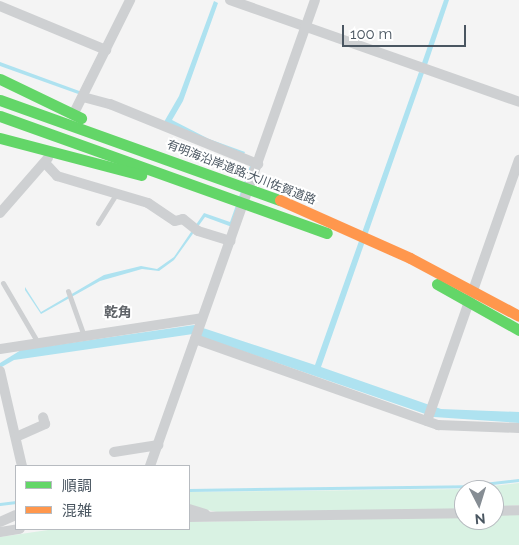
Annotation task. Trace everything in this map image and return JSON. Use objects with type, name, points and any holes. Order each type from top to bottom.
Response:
[{"type":"highway","points":[[0,79],[129,141],[211,175]]},
{"type":"highway","name":"有明海沿岸道路;大川佐賀道路","points":[[0,100],[234,183],[410,258],[519,316]]},
{"type":"highway","name":"有明海沿岸道路;大川佐賀道路","points":[[0,116],[213,190],[335,236],[405,268],[519,330]]},
{"type":"highway","points":[[0,138],[110,168],[213,190]]},
{"type":"street","points":[[76,109],[130,0]]},
{"type":"street","points":[[230,0],[519,102]]},
{"type":"street","points":[[150,465],[315,0]]},
{"type":"street","points":[[0,6],[106,50]]},
{"type":"street","points":[[83,97],[110,104],[258,164]]},
{"type":"street","points":[[1,211],[47,160],[57,176],[148,203],[175,220],[189,222],[195,229],[230,241]]},
{"type":"street","points":[[426,421],[514,190],[519,160]]},
{"type":"street","points":[[0,348],[201,321]]},
{"type":"street","points":[[196,338],[426,421],[438,424],[519,428]]},
{"type":"street","points":[[0,371],[2,396],[16,437],[22,465]]},
{"type":"street","points":[[16,437],[46,424],[43,417]]},
{"type":"street","points":[[114,452],[158,445]]},
{"type":"street","points":[[190,509],[200,510],[208,516]]},
{"type":"street","points":[[504,511],[519,510]]},
{"type":"street","points":[[190,517],[454,513]]},
{"type":"street","points":[[0,522],[15,514]]},
{"type":"street","points":[[0,532],[15,530]]},
{"type":"lane","points":[[98,223],[117,193]]},
{"type":"lane","points":[[2,283],[38,343]]},
{"type":"lane","points":[[68,292],[84,336]]},
{"type":"green space","points":[[519,483],[519,505],[504,506],[504,485]]},
{"type":"green space","points":[[454,489],[454,510],[226,514],[190,506],[190,492]]},
{"type":"green space","points":[[519,513],[519,545],[0,545],[0,537],[48,530],[190,530],[190,522],[454,517],[454,530],[504,530],[504,514]]},
{"type":"water","points":[[444,0],[449,0],[427,65],[422,63]]},
{"type":"water","points":[[214,1],[218,3],[183,101],[172,120],[209,139],[245,152],[243,156],[164,122],[179,96]]},
{"type":"water","points":[[0,62],[82,92],[81,95],[0,66]]},
{"type":"water","points":[[419,72],[424,73],[321,367],[441,409],[519,412],[519,423],[434,417],[193,334],[14,360],[0,368],[0,363],[21,350],[194,325],[315,365]]},
{"type":"water","points":[[250,166],[253,167],[232,227],[205,217],[174,260],[159,271],[142,269],[100,281],[41,314],[25,290],[25,287],[41,312],[104,275],[141,266],[157,269],[174,257],[204,213],[230,222]]},
{"type":"waterway","points":[[190,490],[466,486],[519,480]]},
{"type":"waterway","points":[[0,504],[15,502]]},
{"type":"traffic: fast","points":[[0,79],[81,118]]},
{"type":"traffic: fast","points":[[0,100],[280,200]]},
{"type":"traffic: fast","points":[[0,116],[327,233]]},
{"type":"traffic: fast","points":[[0,138],[141,175]]},
{"type":"traffic: fast","points":[[437,284],[519,330]]},
{"type":"traffic: slow","points":[[280,200],[410,258],[519,316]]},
{"type":"district","name":"乾角","points":[[118,312]]}]
